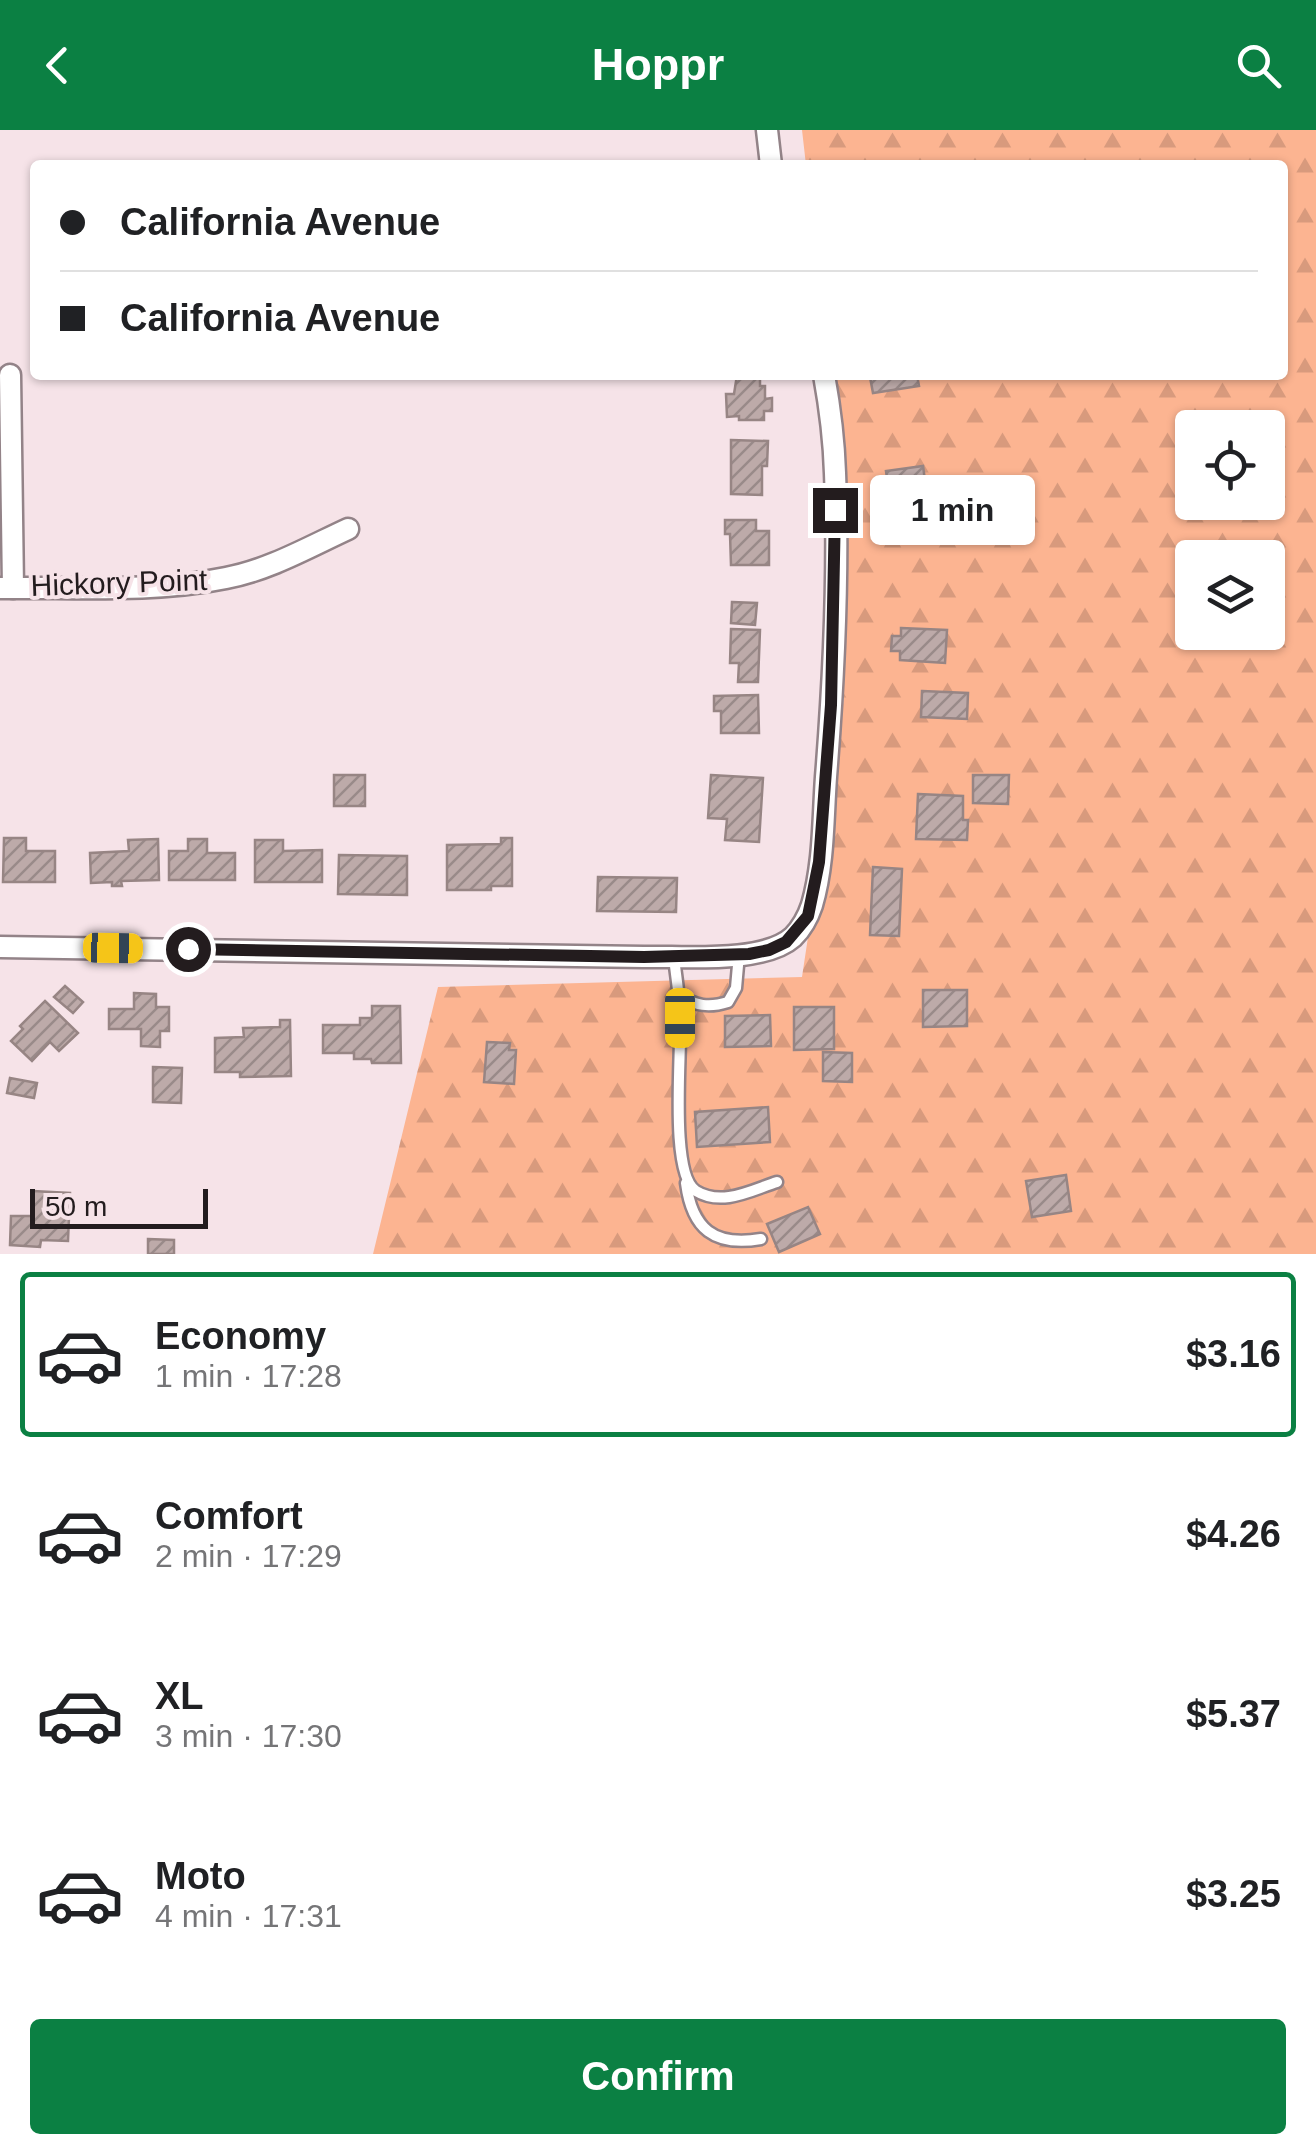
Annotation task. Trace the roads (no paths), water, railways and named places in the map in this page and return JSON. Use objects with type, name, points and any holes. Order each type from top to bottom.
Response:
[{"type":"street","points":[[767,130],[770,160]]},
{"type":"street","points":[[6,588],[10,375]]},
{"type":"street","points":[[0,947],[674,956],[769,950],[795,935],[813,902],[831,705],[835,473],[825,380]]},
{"type":"street","name":"Hickory Point","points":[[6,588],[164,585],[222,579],[292,556],[348,529]]},
{"type":"lane","points":[[678,995],[693,1004],[713,1006],[728,1002],[736,988],[738,954]]},
{"type":"lane","points":[[674,956],[680,1152],[692,1213],[700,1226],[724,1239],[761,1239]]},
{"type":"lane","points":[[686,1177],[692,1189],[730,1198],[777,1182]]}]
